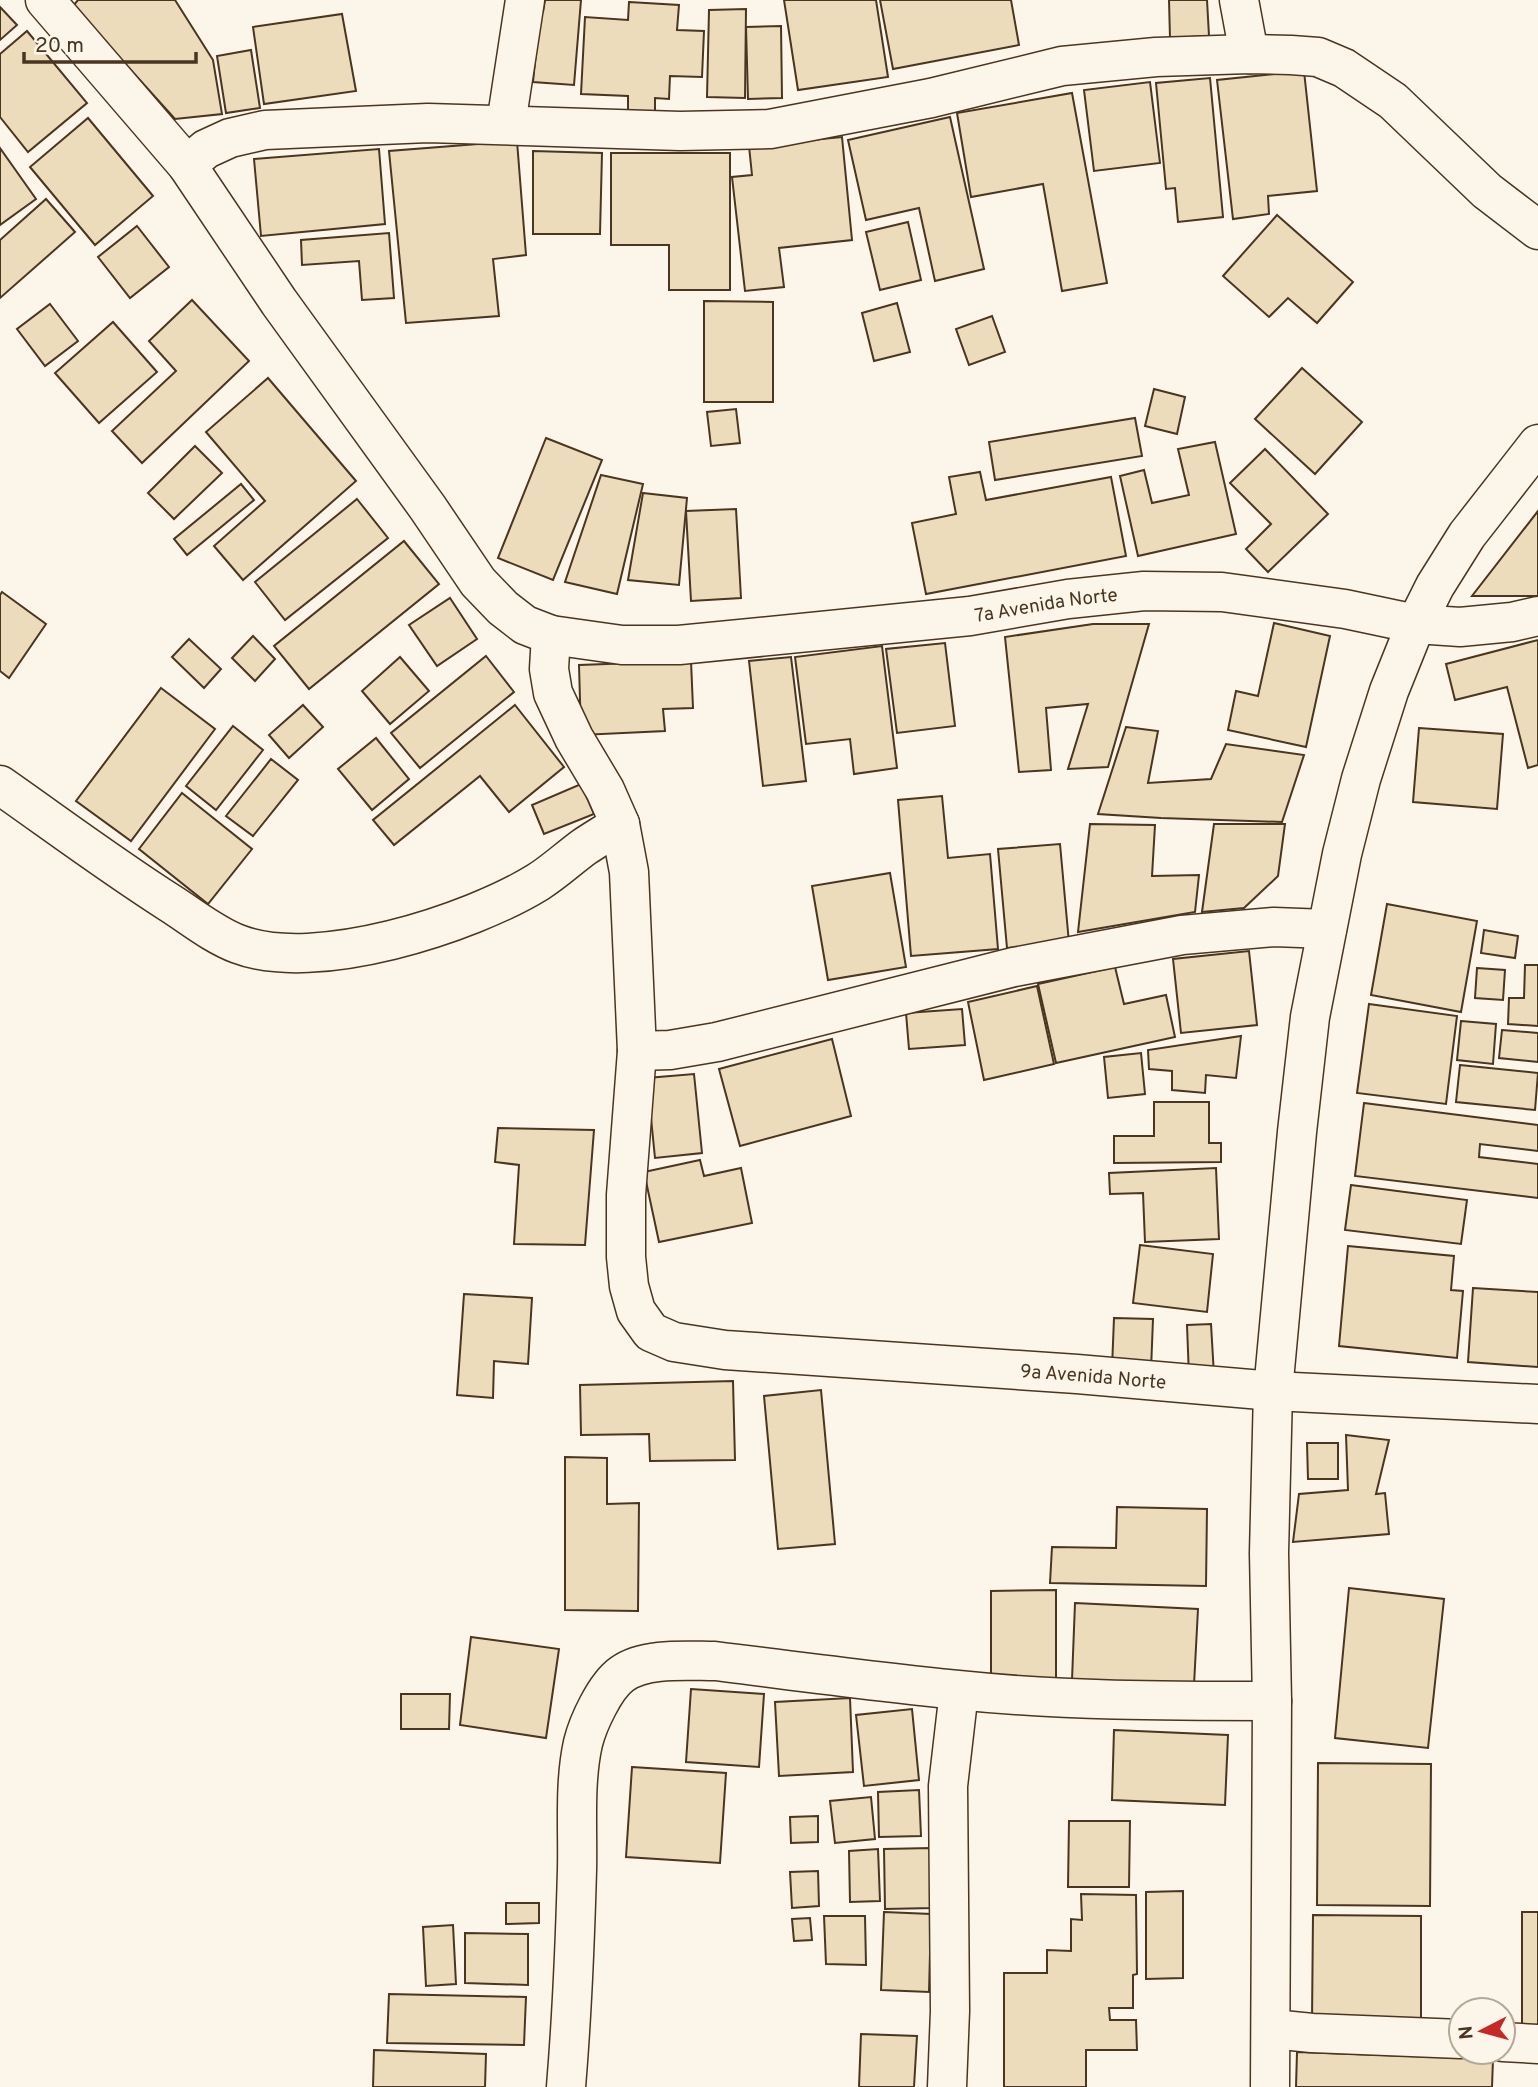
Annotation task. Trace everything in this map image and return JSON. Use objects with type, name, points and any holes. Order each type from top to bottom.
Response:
[{"type":"street","name":"7a Avenida Norte","points":[[45,0],[187,164],[279,302],[428,508],[478,582],[503,608],[525,625],[551,635],[622,645],[679,645],[970,616],[1068,599],[1144,591],[1222,592],[1345,609],[1416,624],[1460,627],[1512,622],[1538,616]]},
{"type":"street","points":[[506,124],[525,0]]},
{"type":"street","points":[[1239,0],[1249,54]]},
{"type":"street","points":[[187,164],[206,149],[230,138],[265,130],[428,122],[680,131],[771,129],[931,99],[1062,66],[1129,59],[1249,54],[1318,57],[1344,68],[1393,101],[1488,191],[1538,230]]},
{"type":"street","points":[[1270,2087],[1272,1701],[1269,1553],[1273,1391],[1310,1017],[1326,929],[1361,779],[1389,691],[1416,624],[1435,586],[1468,535],[1538,444]]},
{"type":"street","points":[[551,635],[549,669],[553,693],[574,738],[605,790],[620,824],[629,872],[638,1051],[670,1050],[717,1042],[1014,967],[1182,935],[1274,927],[1326,929]]},
{"type":"street","points":[[0,785],[125,874],[210,929],[238,944],[271,953],[302,954],[347,950],[404,937],[488,908],[538,882],[586,845],[620,824]]},
{"type":"street","name":"9a Avenida Norte","points":[[638,1051],[626,1195],[629,1286],[636,1311],[651,1332],[674,1342],[725,1350],[1077,1374],[1273,1391],[1538,1404]]},
{"type":"street","points":[[566,2087],[573,1994],[579,1785],[583,1744],[592,1718],[605,1694],[621,1674],[647,1664],[715,1661],[959,1690],[1132,1701],[1272,1701]]},
{"type":"street","points":[[947,2087],[950,2011],[948,1786],[959,1690]]},
{"type":"street","points":[[1272,2029],[1447,2038]]},
{"type":"street","points":[[1517,2043],[1538,2044]]},
{"type":"building","points":[[78,0],[175,0],[213,60],[222,114],[175,119],[73,6]]},
{"type":"building","points":[[545,0],[581,0],[574,85],[533,82],[540,12],[543,12]]},
{"type":"building","points":[[784,0],[876,0],[888,77],[798,90]]},
{"type":"building","points":[[880,0],[1011,0],[1019,45],[893,69]]},
{"type":"building","points":[[1169,0],[1207,0],[1209,36],[1170,38]]},
{"type":"building","points":[[629,2],[679,5],[677,30],[704,31],[702,77],[670,76],[669,99],[655,98],[655,112],[628,111],[628,96],[581,94],[585,17],[628,20]]},
{"type":"building","points":[[0,7],[17,25],[0,40]]},
{"type":"building","points":[[746,9],[745,98],[707,97],[709,10]]},
{"type":"building","points":[[342,14],[356,91],[264,104],[253,27]]},
{"type":"building","points":[[781,26],[782,98],[748,99],[746,27]]},
{"type":"building","points":[[27,31],[87,103],[28,152],[0,117],[0,54]]},
{"type":"building","points":[[251,50],[260,108],[226,113],[217,56]]},
{"type":"building","points":[[1304,71],[1317,191],[1268,196],[1269,214],[1233,219],[1217,80]]},
{"type":"building","points":[[1210,78],[1223,217],[1178,222],[1175,188],[1166,189],[1156,83]]},
{"type":"building","points":[[1150,82],[1160,163],[1094,171],[1084,90]]},
{"type":"building","points":[[1072,93],[1107,283],[1062,291],[1043,184],[971,197],[957,113]]},
{"type":"building","points":[[950,117],[984,269],[935,281],[919,208],[866,220],[848,140]]},
{"type":"building","points":[[88,118],[153,196],[95,245],[30,167]]},
{"type":"building","points":[[842,137],[852,240],[779,248],[784,287],[745,291],[732,177],[752,175],[749,146]]},
{"type":"building","points":[[517,141],[526,255],[493,259],[499,316],[406,323],[389,151]]},
{"type":"building","points":[[0,148],[36,199],[0,225]]},
{"type":"building","points":[[379,149],[385,224],[261,236],[254,159]]},
{"type":"building","points":[[533,151],[602,153],[600,234],[533,234]]},
{"type":"building","points":[[611,153],[730,153],[730,290],[669,290],[669,245],[611,245]]},
{"type":"building","points":[[46,199],[75,232],[0,298],[0,240]]},
{"type":"building","points":[[1277,215],[1353,282],[1317,323],[1288,298],[1269,317],[1223,276]]},
{"type":"building","points":[[908,222],[921,280],[880,290],[866,232]]},
{"type":"building","points":[[137,226],[169,267],[130,298],[98,257]]},
{"type":"building","points":[[389,233],[394,298],[362,300],[359,261],[302,265],[301,240]]},
{"type":"building","points":[[192,300],[249,361],[142,463],[112,431],[176,371],[149,341]]},
{"type":"building","points":[[704,301],[773,302],[773,402],[704,402]]},
{"type":"building","points":[[897,303],[910,352],[874,361],[862,313]]},
{"type":"building","points":[[50,304],[78,341],[45,366],[17,329]]},
{"type":"building","points":[[992,316],[1005,352],[969,365],[956,329]]},
{"type":"building","points":[[113,322],[157,372],[99,423],[55,373]]},
{"type":"building","points":[[1302,368],[1362,422],[1315,474],[1255,419]]},
{"type":"building","points":[[268,378],[356,481],[243,580],[214,546],[265,501],[206,432]]},
{"type":"building","points":[[1154,389],[1185,397],[1177,434],[1145,426]]},
{"type":"building","points":[[736,409],[740,443],[711,446],[707,412]]},
{"type":"building","points":[[1135,418],[1142,456],[995,480],[989,442]]},
{"type":"building","points":[[546,438],[602,460],[553,580],[498,558]]},
{"type":"building","points":[[1215,442],[1236,534],[1138,556],[1120,476],[1144,470],[1152,503],[1189,495],[1178,449]]},
{"type":"building","points":[[195,446],[222,473],[174,519],[148,493]]},
{"type":"building","points":[[1265,449],[1328,514],[1268,572],[1246,549],[1271,524],[1230,483]]},
{"type":"building","points":[[980,472],[986,500],[1111,477],[1126,556],[926,594],[912,523],[956,514],[949,477]]},
{"type":"building","points":[[601,475],[643,484],[617,594],[565,582]]},
{"type":"building","points":[[241,484],[254,500],[187,555],[174,539]]},
{"type":"building","points":[[643,493],[687,498],[679,585],[628,580]]},
{"type":"building","points":[[357,499],[388,538],[285,620],[255,582]]},
{"type":"building","points":[[736,509],[741,598],[691,601],[686,511]]},
{"type":"building","points":[[1538,511],[1538,596],[1472,596]]},
{"type":"building","points":[[404,541],[439,584],[309,689],[274,646]]},
{"type":"building","points":[[2,592],[46,624],[9,678],[0,671]]},
{"type":"building","points":[[450,598],[477,639],[437,666],[409,625]]},
{"type":"building","points":[[1274,623],[1330,636],[1306,747],[1228,730],[1236,691],[1258,696]]},
{"type":"building","points":[[1093,624],[1149,624],[1108,767],[1068,769],[1088,704],[1046,708],[1051,770],[1019,772],[1005,637]]},
{"type":"building","points":[[253,636],[275,659],[255,681],[232,658]]},
{"type":"building","points":[[189,639],[221,669],[204,688],[172,657]]},
{"type":"building","points":[[1538,640],[1538,765],[1528,768],[1507,687],[1455,700],[1446,664]]},
{"type":"building","points":[[945,643],[955,726],[897,733],[886,649]]},
{"type":"building","points":[[882,646],[897,768],[854,774],[850,739],[806,744],[795,657]]},
{"type":"building","points":[[486,656],[514,692],[420,768],[391,733]]},
{"type":"building","points":[[400,657],[429,691],[390,724],[362,691]]},
{"type":"building","points":[[791,657],[806,781],[763,786],[749,661]]},
{"type":"building","points":[[691,661],[693,708],[663,709],[665,731],[581,735],[579,665]]},
{"type":"building","points":[[161,688],[215,729],[131,841],[76,801]]},
{"type":"building","points":[[303,705],[323,727],[289,758],[269,735]]},
{"type":"building","points":[[515,705],[564,767],[509,812],[480,776],[394,845],[373,820]]},
{"type":"building","points":[[233,726],[263,750],[216,810],[186,786]]},
{"type":"building","points":[[1126,727],[1158,731],[1148,783],[1211,779],[1226,744],[1304,755],[1282,822],[1098,814]]},
{"type":"building","points":[[1419,728],[1503,734],[1497,809],[1413,802]]},
{"type":"building","points":[[376,738],[409,779],[372,810],[338,769]]},
{"type":"building","points":[[271,759],[298,780],[253,836],[226,816]]},
{"type":"building","points":[[581,784],[594,814],[544,834],[532,805]]},
{"type":"building","points":[[182,793],[252,849],[208,904],[139,849]]},
{"type":"building","points":[[942,796],[948,858],[990,854],[998,949],[911,956],[898,800]]},
{"type":"building","points":[[1090,824],[1155,825],[1152,876],[1199,875],[1195,912],[1078,932]]},
{"type":"building","points":[[1214,824],[1285,824],[1278,876],[1244,908],[1202,912]]},
{"type":"building","points":[[1060,844],[1069,943],[1007,948],[998,849]]},
{"type":"building","points":[[890,873],[906,967],[828,980],[812,886]]},
{"type":"building","points":[[1387,904],[1477,921],[1461,1012],[1371,995]]},
{"type":"building","points":[[1484,930],[1518,936],[1515,958],[1481,953]]},
{"type":"building","points":[[1249,951],[1257,1025],[1181,1033],[1173,959]]},
{"type":"building","points":[[1525,965],[1538,965],[1538,1026],[1508,1024],[1509,998],[1524,998]]},
{"type":"building","points":[[1115,967],[1124,1004],[1166,995],[1175,1037],[1056,1063],[1038,984]]},
{"type":"building","points":[[1477,968],[1505,970],[1503,1000],[1475,998]]},
{"type":"building","points":[[1037,986],[1054,1064],[984,1080],[968,1002]]},
{"type":"building","points":[[1369,1004],[1457,1016],[1446,1104],[1357,1093]]},
{"type":"building","points":[[962,1009],[965,1045],[909,1049],[906,1013]]},
{"type":"building","points":[[1461,1021],[1496,1024],[1493,1064],[1457,1060]]},
{"type":"building","points":[[1502,1030],[1538,1033],[1538,1062],[1499,1058]]},
{"type":"building","points":[[1241,1036],[1236,1078],[1206,1075],[1205,1093],[1172,1090],[1172,1071],[1149,1069],[1148,1050]]},
{"type":"building","points":[[832,1039],[851,1116],[740,1146],[719,1069]]},
{"type":"building","points":[[1141,1053],[1145,1094],[1108,1098],[1104,1057]]},
{"type":"building","points":[[1460,1065],[1538,1073],[1535,1110],[1456,1102]]},
{"type":"building","points":[[694,1074],[702,1153],[655,1158],[647,1078]]},
{"type":"building","points":[[1154,1102],[1209,1102],[1209,1143],[1221,1143],[1221,1162],[1114,1163],[1114,1136],[1154,1136]]},
{"type":"building","points":[[1364,1103],[1538,1125],[1538,1151],[1480,1144],[1479,1157],[1538,1164],[1538,1198],[1355,1176]]},
{"type":"building","points":[[498,1128],[594,1130],[585,1245],[514,1244],[519,1165],[495,1162]]},
{"type":"building","points":[[700,1160],[704,1176],[741,1168],[752,1223],[659,1242],[644,1172]]},
{"type":"building","points":[[1216,1168],[1219,1239],[1145,1242],[1143,1193],[1110,1194],[1109,1173]]},
{"type":"building","points":[[1351,1185],[1467,1200],[1461,1244],[1345,1230]]},
{"type":"building","points":[[1140,1245],[1213,1254],[1207,1312],[1133,1303]]},
{"type":"building","points":[[1348,1246],[1454,1256],[1451,1290],[1463,1291],[1457,1358],[1339,1346]]},
{"type":"building","points":[[1473,1288],[1538,1292],[1538,1367],[1468,1362]]},
{"type":"building","points":[[464,1294],[532,1298],[528,1364],[494,1361],[493,1398],[457,1395]]},
{"type":"building","points":[[1114,1318],[1153,1319],[1151,1370],[1112,1368]]},
{"type":"building","points":[[1211,1324],[1214,1375],[1189,1377],[1187,1325]]},
{"type":"building","points":[[733,1381],[735,1460],[650,1461],[649,1434],[581,1435],[580,1385]]},
{"type":"building","points":[[821,1390],[835,1544],[778,1549],[764,1396]]},
{"type":"building","points":[[1346,1435],[1389,1440],[1376,1494],[1385,1493],[1389,1534],[1293,1542],[1299,1494],[1348,1490]]},
{"type":"building","points":[[1307,1443],[1338,1443],[1338,1479],[1308,1479]]},
{"type":"building","points":[[565,1457],[607,1458],[607,1504],[639,1503],[638,1611],[565,1610]]},
{"type":"building","points":[[1117,1507],[1207,1509],[1206,1586],[1050,1583],[1052,1547],[1116,1548]]},
{"type":"building","points":[[1349,1588],[1444,1599],[1428,1748],[1335,1738]]},
{"type":"building","points":[[1056,1590],[1056,1682],[991,1682],[991,1591]]},
{"type":"building","points":[[1075,1603],[1198,1609],[1194,1685],[1072,1680]]},
{"type":"building","points":[[471,1637],[559,1649],[546,1738],[460,1725]]},
{"type":"building","points":[[691,1689],[764,1694],[759,1767],[686,1762]]},
{"type":"building","points":[[401,1694],[450,1694],[449,1729],[401,1729]]},
{"type":"building","points":[[850,1698],[853,1772],[779,1776],[775,1702]]},
{"type":"building","points":[[912,1709],[919,1780],[864,1786],[856,1715]]},
{"type":"building","points":[[1114,1730],[1228,1735],[1225,1805],[1112,1800]]},
{"type":"building","points":[[1318,1763],[1431,1764],[1430,1906],[1317,1905]]},
{"type":"building","points":[[632,1767],[726,1773],[720,1863],[626,1857]]},
{"type":"building","points":[[919,1790],[921,1836],[879,1837],[878,1792]]},
{"type":"building","points":[[871,1797],[875,1839],[835,1843],[830,1801]]},
{"type":"building","points":[[818,1816],[818,1842],[791,1843],[790,1817]]},
{"type":"building","points":[[1069,1821],[1130,1821],[1129,1887],[1068,1887]]},
{"type":"building","points":[[931,1848],[933,1908],[885,1909],[884,1849]]},
{"type":"building","points":[[878,1849],[880,1901],[850,1902],[849,1851]]},
{"type":"building","points":[[818,1871],[819,1906],[792,1908],[790,1872]]},
{"type":"building","points":[[1183,1891],[1183,1978],[1146,1979],[1146,1892]]},
{"type":"building","points":[[1081,1894],[1136,1895],[1137,1974],[1133,1975],[1133,2008],[1109,2008],[1110,2020],[1136,2020],[1137,2050],[1086,2050],[1086,2087],[1004,2087],[1004,1973],[1047,1973],[1047,1950],[1071,1951],[1071,1919],[1082,1920]]},
{"type":"building","points":[[506,1903],[539,1903],[539,1923],[506,1924]]},
{"type":"building","points":[[884,1912],[931,1914],[929,1992],[881,1990]]},
{"type":"building","points":[[1522,1912],[1538,1912],[1538,2027],[1522,2027]]},
{"type":"building","points":[[1313,1915],[1421,1916],[1421,2022],[1312,2021]]},
{"type":"building","points":[[824,1916],[865,1916],[866,1965],[826,1964]]},
{"type":"building","points":[[810,1918],[812,1940],[794,1941],[792,1919]]},
{"type":"building","points":[[453,1925],[456,1984],[426,1986],[423,1927]]},
{"type":"building","points":[[465,1933],[528,1934],[528,1985],[465,1983]]},
{"type":"building","points":[[389,1994],[526,1997],[524,2045],[387,2043]]},
{"type":"building","points":[[861,2034],[917,2036],[914,2087],[859,2087]]},
{"type":"building","points":[[374,2050],[486,2054],[485,2087],[373,2087]]},
{"type":"building","points":[[1297,2052],[1447,2057],[1447,2066],[1493,2066],[1492,2087],[1296,2087]]}]
